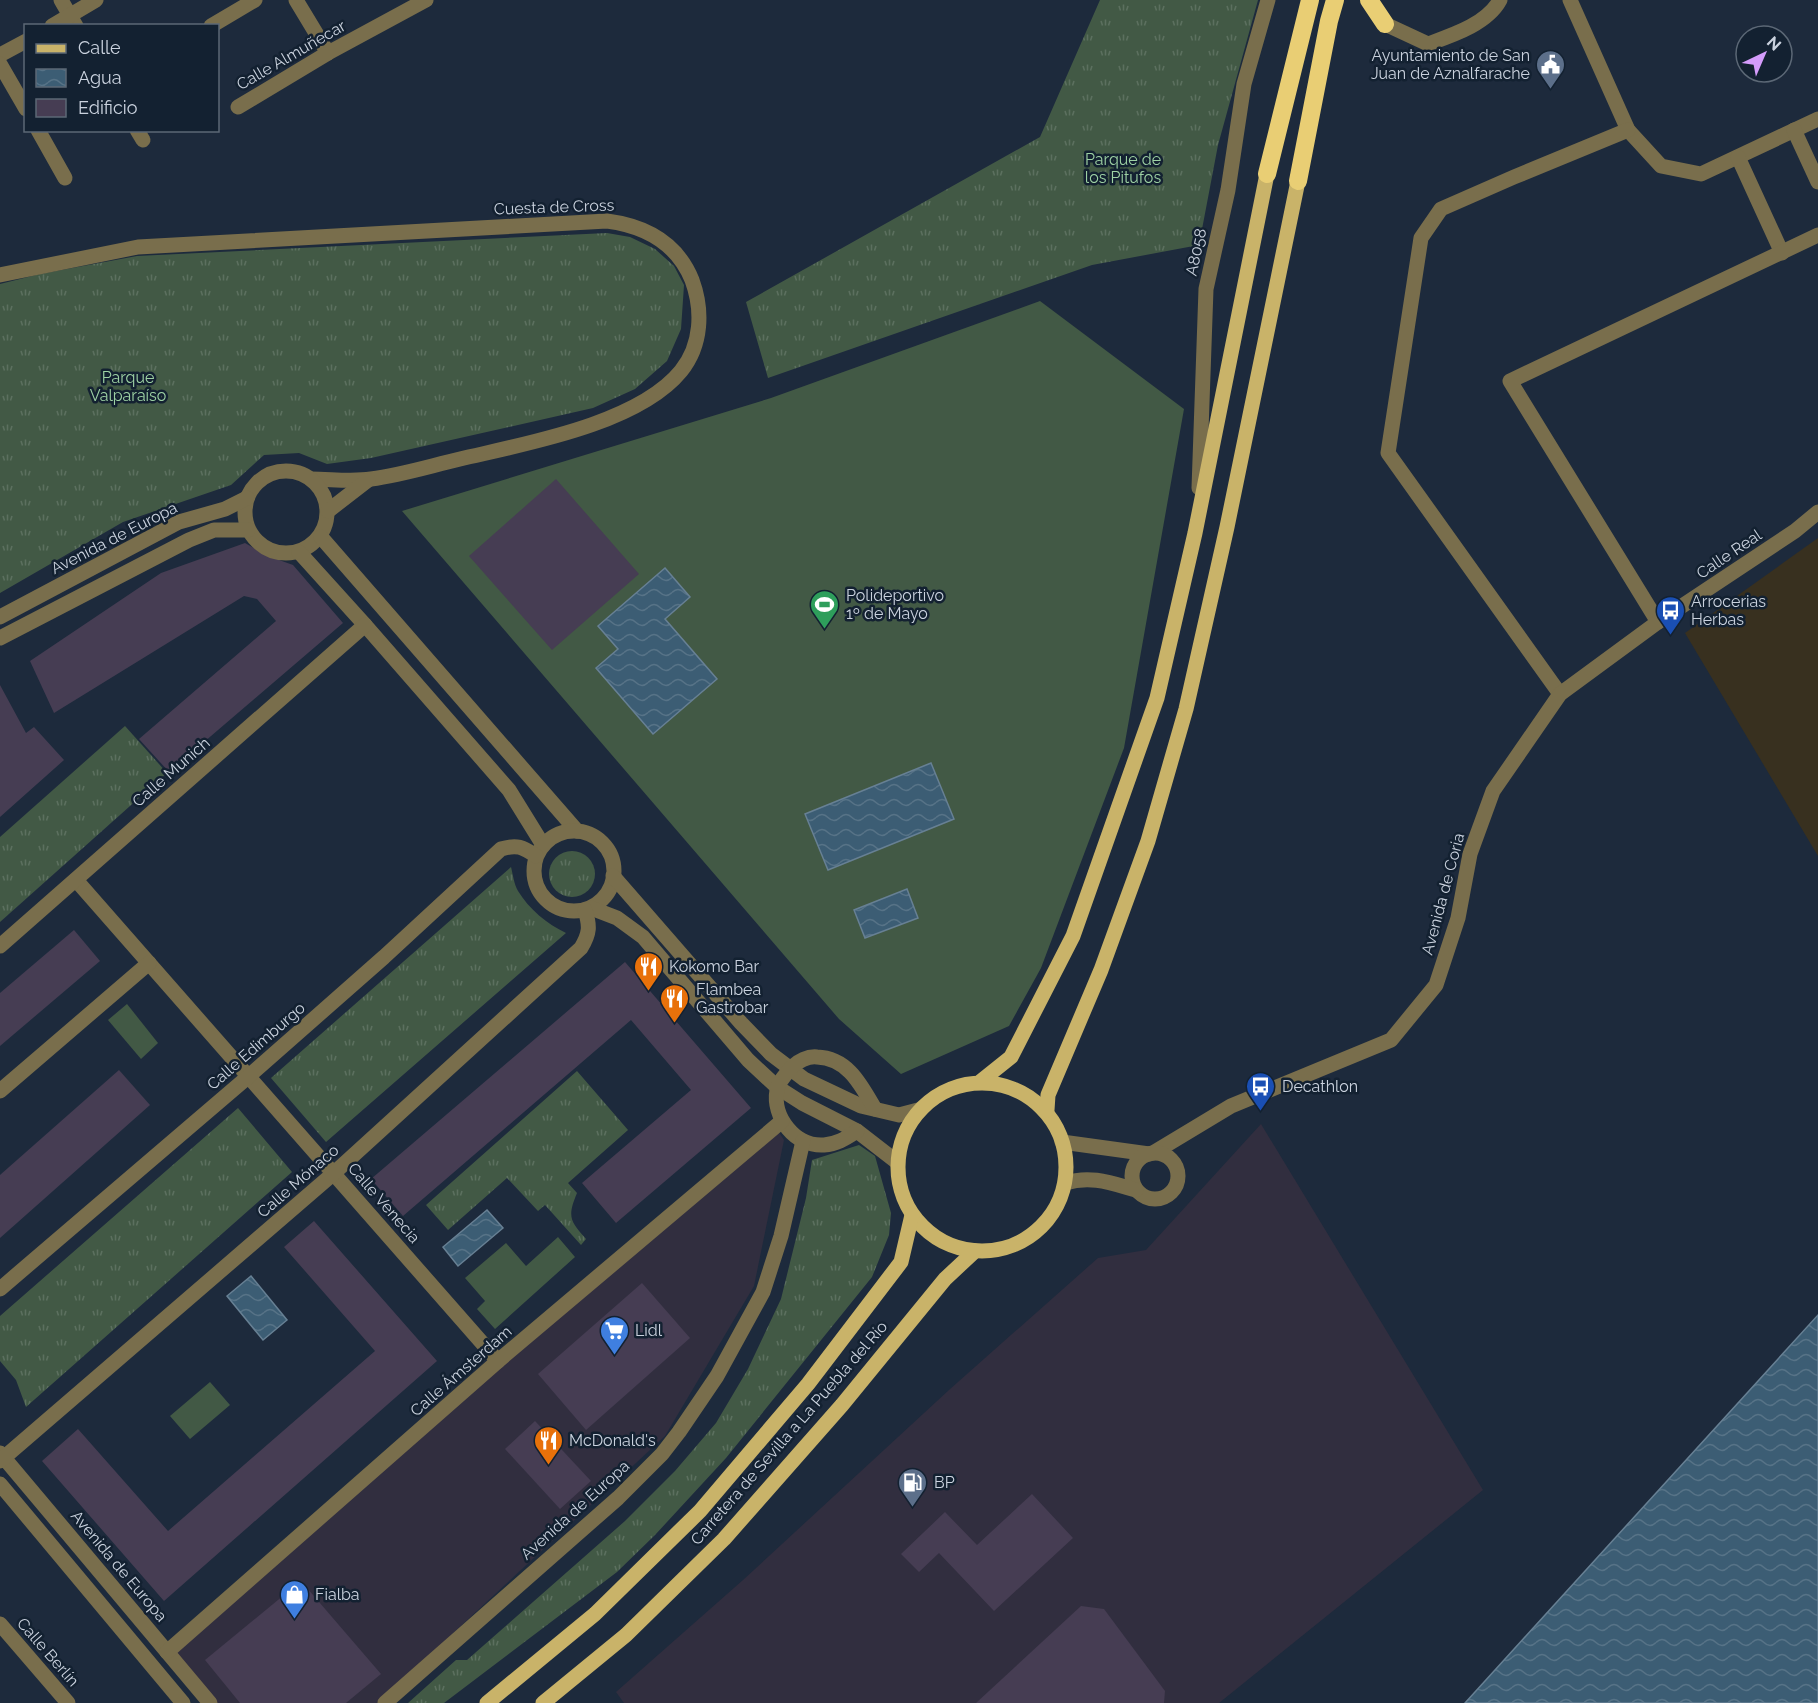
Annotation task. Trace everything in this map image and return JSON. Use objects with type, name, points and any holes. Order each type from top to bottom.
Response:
[{"type":"highway","points":[[1267,174],[1310,0]]},
{"type":"highway","points":[[1298,181],[1335,0]]},
{"type":"highway","points":[[1370,0],[1385,24]]},
{"type":"main road","points":[[981,1081],[1011,1057],[1073,936],[1157,698],[1198,516],[1267,174]]},
{"type":"main road","points":[[1047,1110],[1048,1095],[1101,970],[1148,841],[1186,709],[1227,527],[1298,181]]},
{"type":"main road","points":[[981,1081],[1008,1086],[1028,1096],[1047,1110],[1062,1142],[1066,1162],[1065,1183],[1057,1206],[1042,1226],[1023,1241],[1000,1250],[975,1251],[951,1246],[929,1233],[912,1215],[900,1189],[897,1161],[903,1134],[918,1110],[938,1094],[961,1084],[981,1081]]},
{"type":"main road","points":[[487,1703],[595,1614],[700,1511],[808,1384],[901,1262],[912,1215]]},
{"type":"main road","name":"Carretera de Sevilla a La Puebla del Río","points":[[543,1703],[626,1635],[724,1539],[842,1405],[945,1279],[975,1251]]},
{"type":"street","points":[[61,0],[73,20],[96,0]]},
{"type":"street","points":[[214,24],[255,0]]},
{"type":"street","points":[[297,0],[328,53]]},
{"type":"street","name":"Calle Almuñecar","points":[[238,107],[407,4],[426,0]]},
{"type":"street","name":"A8058","points":[[1198,516],[1206,289],[1228,190],[1244,84],[1268,0]]},
{"type":"street","points":[[1385,24],[1428,44],[1463,32],[1496,8],[1500,0]]},
{"type":"street","points":[[1570,0],[1628,130],[1661,166],[1701,174],[1818,119]]},
{"type":"street","points":[[0,55],[24,41]]},
{"type":"street","points":[[0,64],[24,106]]},
{"type":"street","points":[[1560,694],[1388,453],[1421,238],[1441,209],[1628,130]]},
{"type":"street","points":[[1794,130],[1818,182]]},
{"type":"street","points":[[39,132],[65,178]]},
{"type":"street","points":[[1738,157],[1782,253]]},
{"type":"street","name":"Cuesta de Cross","points":[[0,275],[138,247],[607,221],[650,232],[662,239],[681,259],[697,295],[698,335],[681,371],[648,398],[608,419],[557,436],[368,480],[311,479]]},
{"type":"street","points":[[1658,622],[1510,381],[1818,236]]},
{"type":"street","points":[[295,471],[311,479],[323,493],[328,511],[321,537],[311,546],[299,552],[279,554],[260,546],[248,530],[244,511],[248,494],[260,480],[276,472],[295,471]]},
{"type":"street","name":"Cuesta de Cross","points":[[328,511],[368,480]]},
{"type":"street","name":"Avenida de Europa","points":[[0,617],[179,522],[225,509],[247,498]]},
{"type":"street","name":"Calle Real","points":[[1658,622],[1795,531],[1818,512]]},
{"type":"street","name":"Avenida de Europa","points":[[0,638],[189,540],[214,530],[248,530]]},
{"type":"street","points":[[321,537],[577,831]]},
{"type":"street","points":[[299,552],[366,624],[509,790],[540,851]]},
{"type":"street","name":"Avenida de Coria","points":[[1151,1154],[1231,1106],[1391,1040],[1436,985],[1458,918],[1470,854],[1493,791],[1560,694],[1658,622]]},
{"type":"street","name":"Calle Munich","points":[[0,946],[366,624]]},
{"type":"street","points":[[588,909],[600,902],[607,893],[613,876],[613,863],[604,845],[589,834],[577,831],[558,835],[540,851],[533,868],[539,891],[547,901],[556,908],[568,911],[588,909],[617,918],[643,937],[748,1060],[777,1087],[802,1103],[857,1131],[897,1161]]},
{"type":"street","name":"Calle Edimburgo","points":[[0,1289],[249,1077],[501,849],[514,845],[540,851]]},
{"type":"street","points":[[613,876],[741,1023],[771,1054],[790,1069],[861,1106],[899,1115],[918,1110]]},
{"type":"street","name":"Calle Venecia","points":[[76,880],[498,1361]]},
{"type":"street","name":"Calle Mónaco","points":[[1,1457],[334,1173],[581,948],[589,936],[588,909]]},
{"type":"street","points":[[0,1091],[149,963]]},
{"type":"street","points":[[857,1131],[841,1142],[822,1145],[803,1141],[782,1121],[776,1102],[777,1087],[797,1062],[813,1056],[836,1060],[848,1069],[862,1085],[875,1109]]},
{"type":"street","name":"Calle Ámsterdam","points":[[167,1652],[498,1361],[782,1121]]},
{"type":"street","name":"Avenida de Europa","points":[[385,1703],[622,1494],[662,1454],[680,1432],[717,1376],[763,1292],[781,1236],[803,1141]]},
{"type":"street","points":[[1062,1142],[1163,1155],[1172,1160],[1177,1169],[1178,1179],[1174,1189],[1164,1198],[1154,1199],[1144,1197],[1136,1190],[1097,1179],[1079,1178],[1065,1183]]},
{"type":"street","points":[[1136,1190],[1132,1180],[1133,1169],[1139,1159],[1151,1154]]},
{"type":"street","name":"Avenida de Europa","points":[[1,1457],[210,1703]]},
{"type":"street","points":[[0,1484],[183,1703]]},
{"type":"street","name":"Calle Berlín","points":[[0,1624],[68,1703]]},
{"type":"shaded area","points":[[1818,538],[1818,856],[1685,633]]},
{"type":"shaded area","points":[[772,1122],[784,1140],[754,1286],[665,1436],[378,1703],[209,1703],[163,1646]]},
{"type":"shaded area","points":[[1261,1124],[1483,1490],[1219,1703],[624,1703],[616,1692],[1098,1258],[1146,1250]]},
{"type":"green space","name":"Parque de los Pitufos","points":[[1100,0],[1258,0],[1218,145],[1199,245],[1092,265],[768,378],[746,302],[1040,137]]},
{"type":"green space","name":"Parque Valparaíso","points":[[607,233],[630,237],[655,249],[674,266],[684,285],[681,329],[667,361],[635,389],[593,408],[371,458],[327,464],[299,453],[264,455],[231,485],[123,522],[0,593],[0,284],[137,256]]},
{"type":"green space","name":"Polideportivo 1º de Mayo","points":[[1040,301],[1184,409],[1124,748],[1041,968],[1009,1026],[901,1074],[839,1019],[402,511],[771,398]]},
{"type":"green space","points":[[125,726],[167,773],[0,922],[0,837]]},
{"type":"green space","points":[[572,851],[588,858],[595,874],[588,890],[572,897],[556,890],[549,874],[556,858]]},
{"type":"green space","points":[[511,867],[517,888],[527,904],[545,921],[566,933],[326,1142],[271,1078]]},
{"type":"green space","points":[[127,1004],[158,1043],[141,1059],[108,1020]]},
{"type":"green space","points":[[577,1071],[628,1130],[568,1183],[577,1193],[571,1213],[573,1223],[586,1239],[581,1245],[545,1205],[538,1211],[507,1178],[448,1230],[426,1205]]},
{"type":"green space","points":[[238,1108],[292,1172],[26,1407],[16,1380],[0,1361],[0,1316]]},
{"type":"green space","points":[[859,1145],[875,1156],[891,1213],[889,1235],[872,1277],[726,1458],[655,1535],[617,1572],[444,1703],[408,1703],[456,1660],[467,1660],[625,1521],[675,1471],[716,1423],[748,1369],[781,1299],[806,1198],[812,1160]]},
{"type":"green space","points":[[558,1237],[575,1257],[495,1329],[477,1309],[485,1301],[465,1278],[506,1243],[526,1266]]},
{"type":"green space","points":[[210,1382],[230,1405],[190,1439],[170,1416]]},
{"type":"water","points":[[665,568],[690,597],[665,619],[717,679],[653,734],[596,668],[618,649],[598,626]]},
{"type":"water","points":[[931,763],[954,819],[828,870],[805,814]]},
{"type":"water","points":[[907,889],[918,918],[865,938],[854,910]]},
{"type":"water","points":[[487,1210],[503,1228],[458,1266],[443,1247]]},
{"type":"water","points":[[251,1276],[287,1320],[263,1340],[227,1296]]},
{"type":"water","points":[[1818,1315],[1818,1703],[1465,1703]]},
{"type":"building","points":[[556,479],[639,574],[552,650],[469,556]]},
{"type":"building","points":[[245,543],[268,556],[293,565],[343,623],[169,772],[139,739],[276,621],[257,599],[244,596],[54,713],[30,661],[161,573]]},
{"type":"building","points":[[0,685],[26,733],[34,727],[64,760],[0,817]]},
{"type":"building","points":[[74,930],[100,961],[0,1046],[0,993]]},
{"type":"building","points":[[625,962],[751,1108],[616,1223],[582,1183],[691,1090],[631,1020],[403,1216],[371,1179]]},
{"type":"building","points":[[119,1070],[150,1105],[0,1238],[0,1175]]},
{"type":"building","points":[[314,1221],[437,1361],[164,1601],[42,1461],[78,1429],[168,1531],[375,1351],[284,1247]]},
{"type":"building","name":"Lidl","points":[[642,1283],[690,1338],[586,1430],[538,1374]]},
{"type":"building","name":"McDonald's","points":[[535,1421],[591,1481],[560,1509],[505,1449]]},
{"type":"building","points":[[1032,1494],[1073,1538],[994,1611],[939,1553],[919,1572],[901,1554],[945,1512],[977,1545]]},
{"type":"building","name":"Fialba","points":[[301,1581],[381,1674],[346,1703],[240,1703],[205,1660]]},
{"type":"building","points":[[1081,1606],[1104,1609],[1165,1691],[1164,1703],[976,1703]]},
{"type":"place","name":"Ayuntamiento de San Juan de Aznalfarache","points":[[1551,90]]},
{"type":"place","name":"Polideportivo 1º de Mayo","points":[[825,630]]},
{"type":"place","name":"Arrocerias Herbas","points":[[1670,636]]},
{"type":"place","name":"Kokomo Bar","points":[[648,992]]},
{"type":"place","name":"Flambea Gastrobar","points":[[675,1024]]},
{"type":"place","name":"Decathlon","points":[[1261,1112]]},
{"type":"place","name":"Lidl","points":[[614,1356]]},
{"type":"place","name":"McDonald's","points":[[548,1466]]},
{"type":"place","name":"BP","points":[[913,1508]]},
{"type":"place","name":"Fialba","points":[[294,1620]]}]
